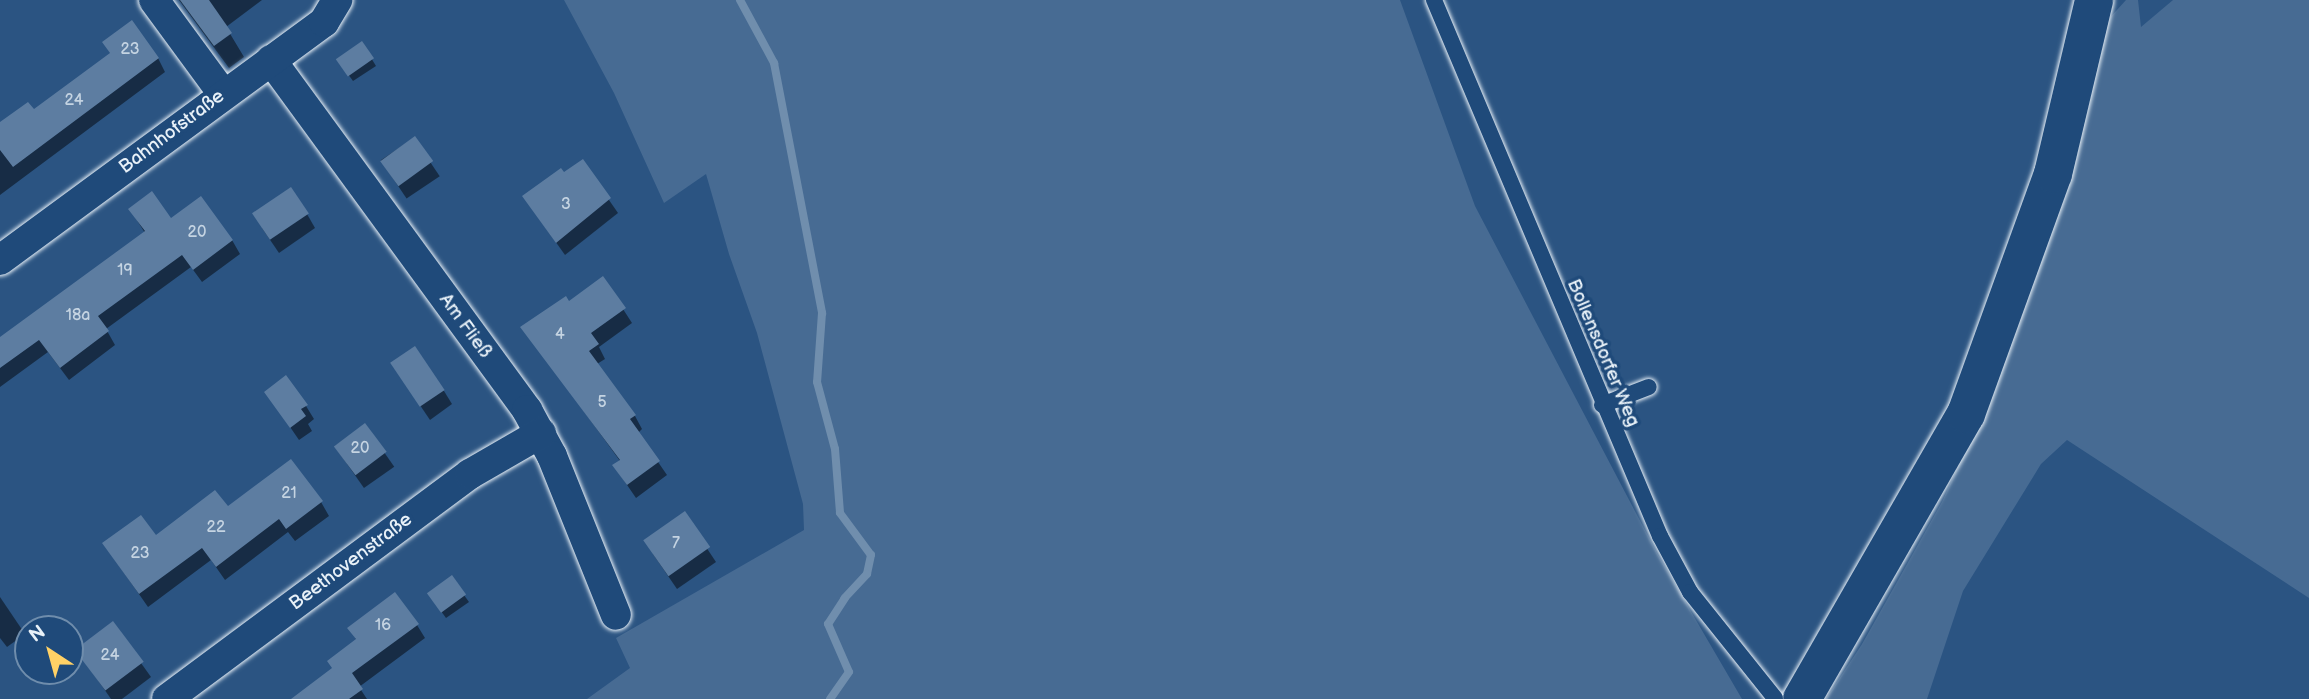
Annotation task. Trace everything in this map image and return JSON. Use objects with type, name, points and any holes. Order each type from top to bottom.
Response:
[{"type":"main road","points":[[1799,690],[1966,414],[2053,174],[2094,0]]},
{"type":"street","points":[[154,0],[223,94]]},
{"type":"street","name":"Bahnhofstraße","points":[[0,260],[324,22],[337,0]]},
{"type":"street","name":"Am Fließ","points":[[271,60],[541,433],[615,615]]},
{"type":"street","name":"Beethovenstraße","points":[[167,699],[470,474],[541,433]]},
{"type":"lane","name":"Bollensdorfer Weg","points":[[1434,0],[1602,405],[1660,536],[1690,592],[1799,690]]},
{"type":"lane","points":[[1602,405],[1649,387]]},
{"type":"shaded area","points":[[564,0],[1400,0],[1475,206],[1658,555],[1742,699],[587,699],[630,668],[616,638],[804,530],[803,504],[757,333],[729,254],[706,174],[664,203],[614,93]]},
{"type":"shaded area","points":[[2126,0],[2138,0],[2141,27],[2173,0],[2309,0],[2309,598],[2067,440],[2041,464],[1963,591],[1927,699],[1826,699],[1862,644],[1942,502],[1982,414],[2106,22]]},
{"type":"building","points":[[180,0],[209,0],[232,33],[214,46]]},
{"type":"building","points":[[132,20],[159,58],[13,167],[0,150],[0,122],[28,102],[34,109],[110,53],[102,42]]},
{"type":"building","points":[[362,41],[374,58],[348,77],[336,59]]},
{"type":"building","points":[[415,136],[433,161],[398,186],[380,161]]},
{"type":"building","points":[[583,159],[611,198],[556,243],[522,196],[561,168],[564,172]]},
{"type":"building","points":[[291,187],[309,214],[270,240],[252,213]]},
{"type":"building","points":[[152,191],[171,218],[201,196],[233,240],[193,270],[182,255],[98,316],[109,331],[60,368],[39,340],[0,368],[0,337],[145,231],[128,209]]},
{"type":"building","points":[[603,276],[626,308],[591,333],[599,344],[589,351],[636,415],[630,419],[660,461],[627,485],[612,465],[620,460],[520,327],[566,296],[569,301]]},
{"type":"building","points":[[415,346],[445,390],[420,407],[390,363]]},
{"type":"building","points":[[286,375],[308,405],[301,409],[306,416],[290,428],[264,392]]},
{"type":"building","points":[[365,423],[387,452],[356,475],[334,446]]},
{"type":"building","points":[[291,459],[323,501],[286,529],[279,519],[216,567],[202,548],[139,594],[102,543],[141,515],[156,535],[215,490],[228,506]]},
{"type":"building","points":[[685,511],[710,547],[668,576],[643,540]]},
{"type":"building","points":[[452,575],[466,594],[441,613],[427,593]]},
{"type":"building","points":[[395,592],[419,624],[352,673],[363,689],[349,699],[291,699],[332,668],[327,661],[356,639],[347,628]]},
{"type":"building","points":[[113,621],[144,662],[105,691],[84,662],[84,643]]},
{"type":"waterway","points":[[740,0],[774,63],[822,313],[817,382],[835,449],[840,513],[871,555],[867,574],[845,598],[828,624],[849,672],[830,699]]}]
